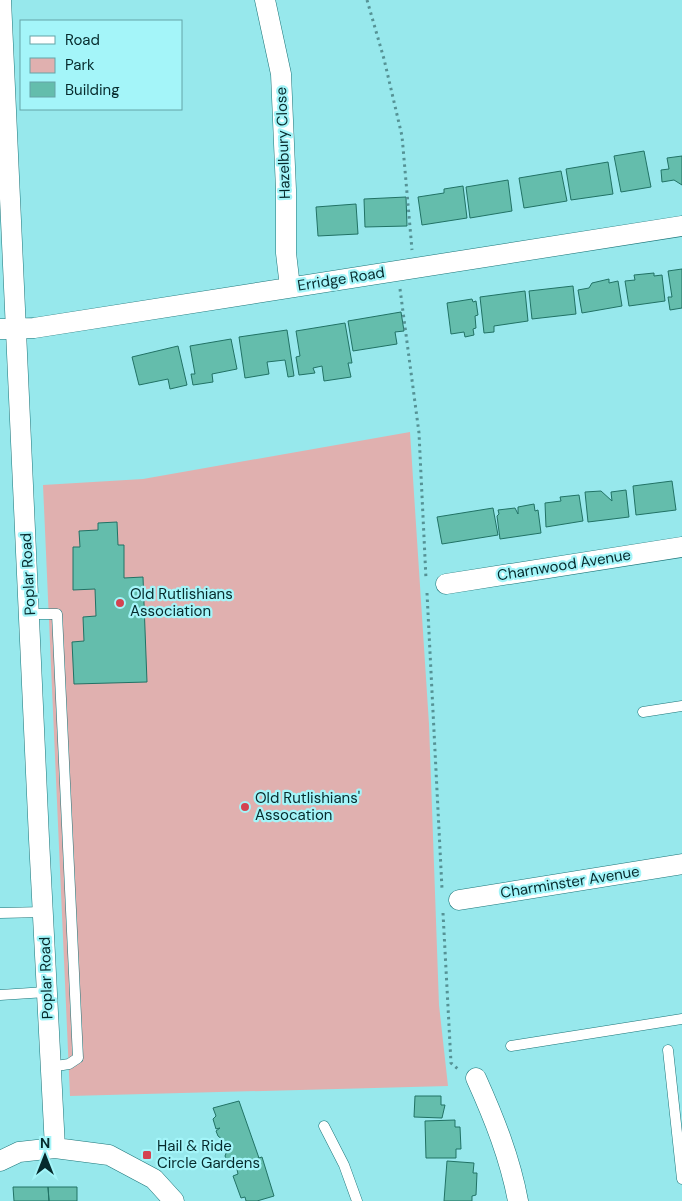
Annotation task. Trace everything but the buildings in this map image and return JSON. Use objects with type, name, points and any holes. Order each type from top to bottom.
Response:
[{"type":"street","name":"Poplar Road","points":[[1,0],[8,329],[30,614],[46,992],[55,1148]]},
{"type":"street","name":"Hazelbury Close","points":[[265,0],[280,74],[286,253],[290,286]]},
{"type":"street","name":"Erridge Road","points":[[8,329],[87,320],[290,286],[682,226]]},
{"type":"street","name":"Charnwood Avenue","points":[[433,585],[682,546]]},
{"type":"street","name":"Charminster Avenue","points":[[448,902],[682,864]]},
{"type":"street","points":[[476,1078],[511,1167],[518,1201]]},
{"type":"street","points":[[0,1160],[19,1152],[55,1148],[109,1155],[154,1179],[174,1201]]},
{"type":"lane","points":[[30,614],[57,614],[69,848],[78,1058],[69,1064],[50,1066]]},
{"type":"lane","points":[[643,712],[682,706]]},
{"type":"lane","points":[[0,913],[44,912]]},
{"type":"lane","points":[[0,995],[46,992]]},
{"type":"lane","points":[[510,1046],[682,1019]]},
{"type":"lane","points":[[668,1050],[682,1179]]},
{"type":"lane","points":[[324,1126],[344,1165],[356,1201]]},
{"type":"path","points":[[367,0],[384,59],[402,136],[412,250]]},
{"type":"path","points":[[400,287],[419,432],[433,585],[448,902],[450,1048],[451,1063],[458,1068]]},
{"type":"green space","name":"Old Rutlishians' Assocation","points":[[410,432],[429,724],[439,1005],[448,1086],[70,1096],[43,485],[143,479]]},
{"type":"place","name":"Old Rutlishians Association","points":[[120,603]]},
{"type":"place","name":"Old Rutlishians' Assocation","points":[[245,807]]},
{"type":"place","name":"Hail & Ride Circle Gardens","points":[[147,1155]]}]
